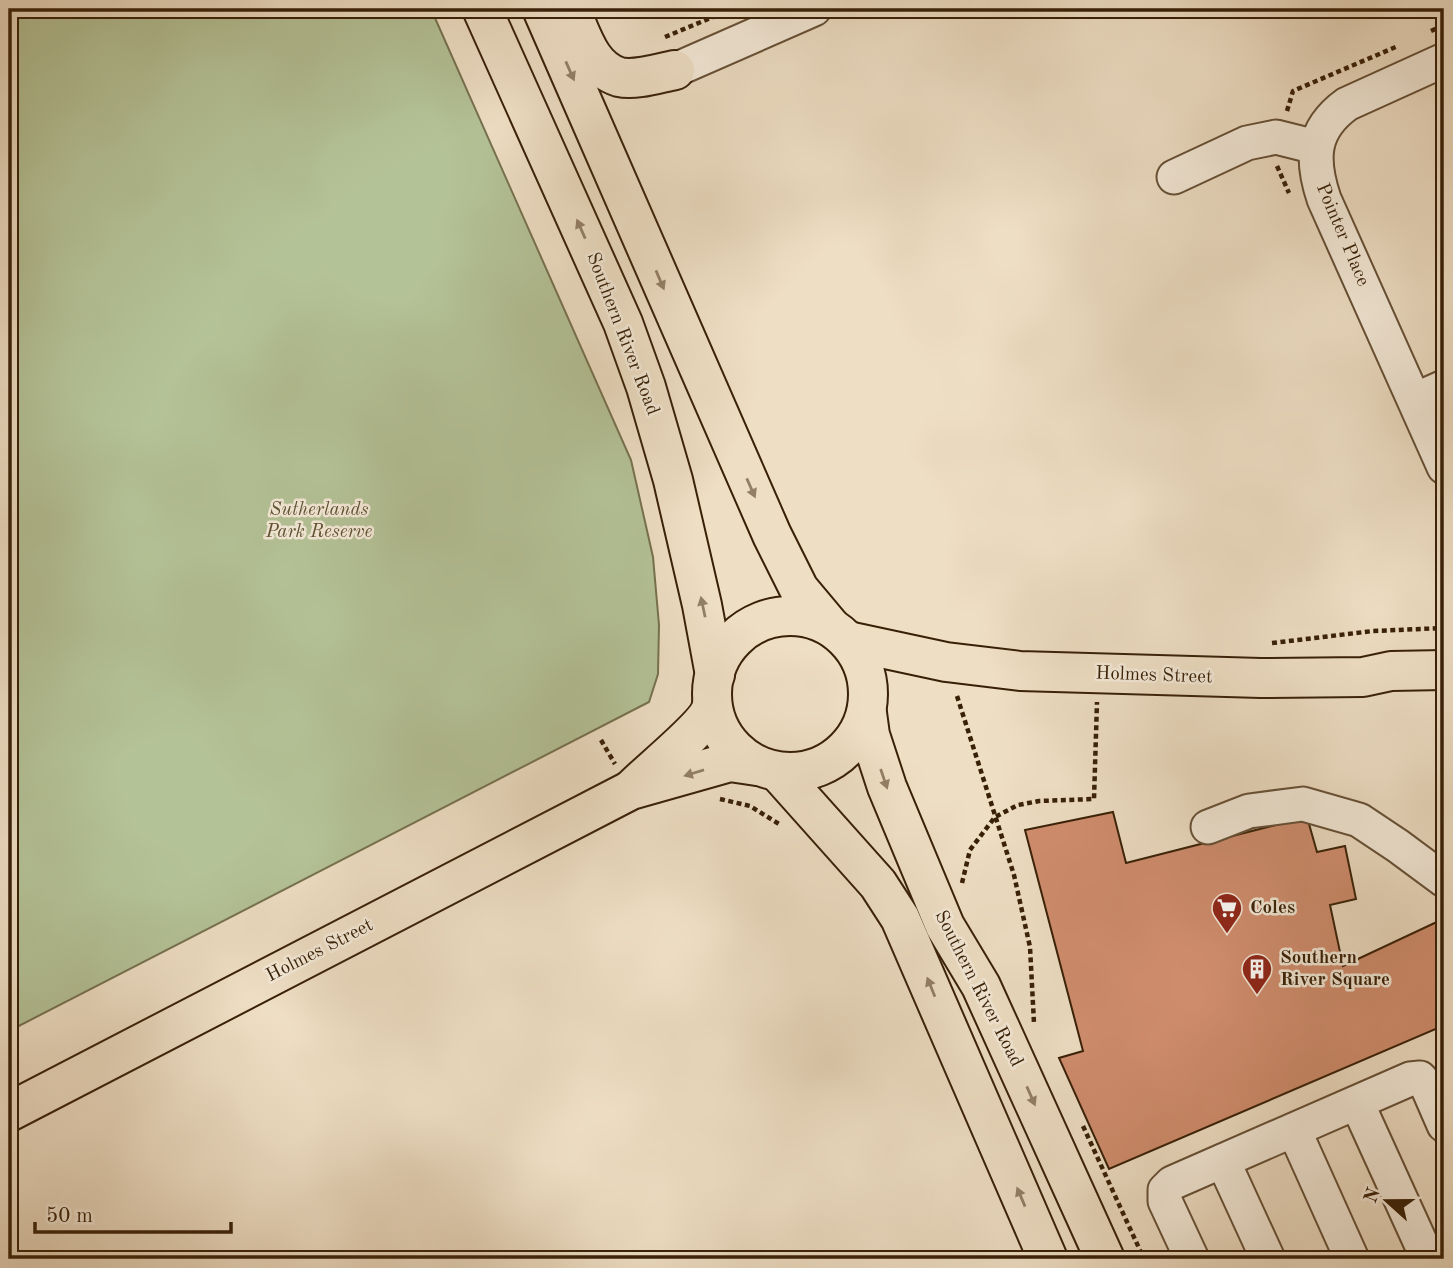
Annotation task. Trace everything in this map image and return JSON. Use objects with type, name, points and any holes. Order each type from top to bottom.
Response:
[{"type":"main road","name":"Southern River Road","points":[[482,9],[612,298],[646,387],[682,517],[702,605],[713,689]]},
{"type":"main road","points":[[542,9],[772,535],[799,589],[862,662],[869,687],[868,706]]},
{"type":"main road","points":[[570,9],[591,56],[602,67],[619,77],[627,77],[666,56]]},
{"type":"main road","points":[[839,633],[814,619],[778,617],[760,622],[731,643],[721,658],[713,689],[720,730],[736,751],[768,769],[797,773],[816,769],[834,760],[849,747],[860,731],[868,706],[878,690],[950,662]]},
{"type":"main road","name":"Holmes Street","points":[[839,633],[950,662],[1020,671],[1261,678],[1363,677],[1391,671],[1444,670]]},
{"type":"main road","name":"Holmes Street","points":[[1363,677],[1390,683],[1444,683]]},
{"type":"main road","name":"Holmes Street","points":[[631,790],[701,724],[713,708],[713,689]]},
{"type":"main road","name":"Southern River Road","points":[[868,706],[870,735],[887,787],[945,926],[981,986],[1105,1259]]},
{"type":"main road","name":"Holmes Street","points":[[9,1112],[631,790],[730,762],[768,769]]},
{"type":"main road","name":"Southern River Road","points":[[768,769],[878,884],[900,918],[1048,1259]]},
{"type":"street","points":[[666,56],[814,9]]},
{"type":"street","points":[[1174,177],[1247,143],[1276,137],[1316,147],[1325,125],[1347,104],[1444,60]]},
{"type":"street","name":"Pointer Place","points":[[1316,147],[1316,172],[1324,199],[1429,394],[1444,467]]},
{"type":"street","points":[[1208,827],[1249,811],[1303,804],[1359,820],[1444,880]]},
{"type":"street","points":[[1192,1259],[1165,1201],[1165,1190],[1172,1183],[1410,1079],[1420,1078],[1427,1086],[1444,1125]]},
{"type":"street","points":[[1357,1103],[1428,1259]]},
{"type":"street","points":[[1294,1130],[1352,1259]]},
{"type":"street","points":[[1223,1161],[1268,1259]]},
{"type":"path","points":[[666,56],[732,9]]},
{"type":"path","points":[[950,662],[959,706],[1014,875],[1030,947],[1034,1024]]},
{"type":"path","points":[[961,888],[970,850],[995,817],[1018,805],[1039,801],[1094,799],[1098,674]]},
{"type":"path","points":[[601,740],[631,790]]},
{"type":"path","points":[[713,797],[750,806],[784,827]]},
{"type":"path","points":[[1028,1011],[1039,1034]]},
{"type":"path","points":[[1082,1125],[1144,1259]]},
{"type":"green space","name":"Sutherlands Park Reserve","points":[[9,9],[431,9],[631,460],[653,557],[659,625],[658,674],[649,702],[9,1031]]},
{"type":"building","name":"Southern River Square","points":[[1113,812],[1126,863],[1307,817],[1317,852],[1345,846],[1356,899],[1330,905],[1343,966],[1441,920],[1444,931],[1444,1039],[1440,1027],[1109,1169],[1059,1058],[1083,1051],[1025,830]]},
{"type":"place","name":"Coles","points":[[1227,935]]},
{"type":"place","name":"Southern River Square","points":[[1257,996]]}]
